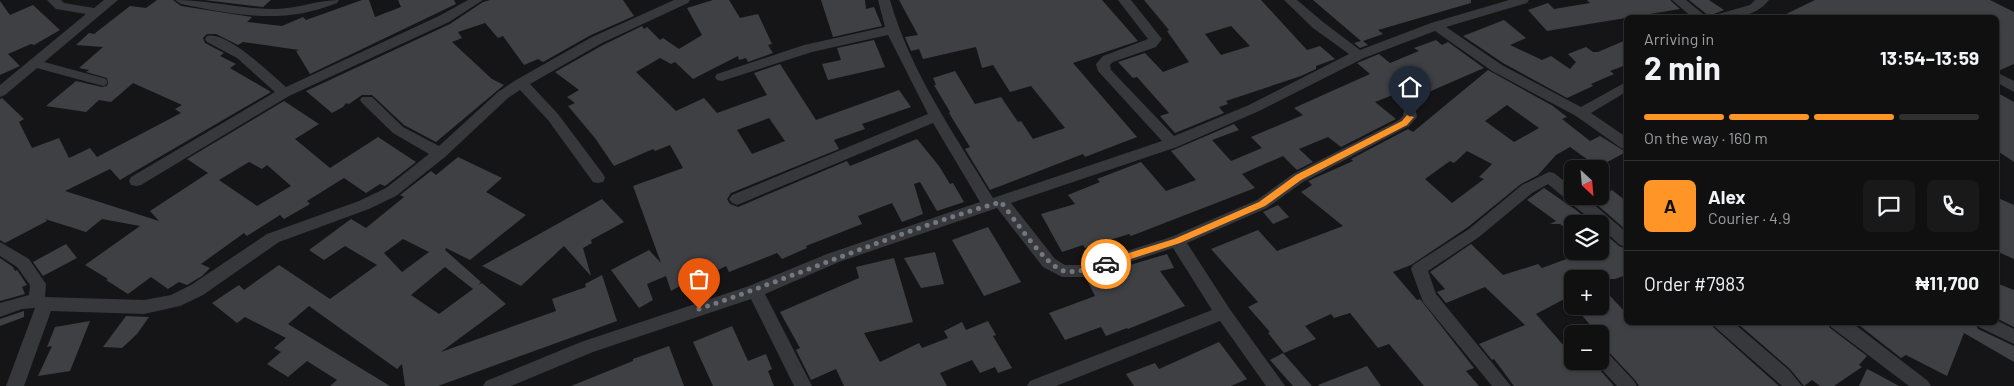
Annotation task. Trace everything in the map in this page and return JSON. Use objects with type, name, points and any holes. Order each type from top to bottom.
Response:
[{"type":"street","points":[[53,0],[60,6],[96,12]]},
{"type":"street","points":[[0,92],[112,0]]},
{"type":"street","points":[[182,0],[225,9],[279,12],[308,10],[334,0]]},
{"type":"street","points":[[136,181],[284,92],[444,19],[474,0]]},
{"type":"street","points":[[0,310],[25,301],[144,307],[174,301],[197,290],[273,238],[364,205],[391,192],[440,154],[503,95],[520,83],[597,40],[684,0]]},
{"type":"street","points":[[884,0],[892,30],[936,116],[995,203],[1048,263],[1062,271],[1083,271],[1177,241],[1262,204],[1298,178],[1404,123],[1410,117],[1410,109]]},
{"type":"street","points":[[1124,0],[1155,39],[1151,44],[1108,60],[1103,64],[1105,71],[1172,143]]},
{"type":"street","points":[[1290,0],[1318,25],[1359,54]]},
{"type":"street","points":[[492,386],[587,347],[755,291],[833,258],[1172,143],[1254,108],[1359,54],[1436,26],[1523,0]]},
{"type":"street","points":[[1678,0],[1698,15]]},
{"type":"street","points":[[1730,15],[1754,8],[1763,0]]},
{"type":"street","points":[[1436,26],[1497,68],[1581,112],[1624,143]]},
{"type":"street","points":[[722,77],[810,48],[892,30]]},
{"type":"street","points":[[212,39],[242,55],[284,92]]},
{"type":"street","points":[[520,83],[553,117],[598,178]]},
{"type":"street","points":[[1581,112],[1624,87]]},
{"type":"street","points":[[367,100],[398,130],[440,154]]},
{"type":"street","points":[[737,198],[936,116]]},
{"type":"street","points":[[1502,386],[1429,297],[1419,269],[1474,233],[1527,189],[1549,177],[1564,189]]},
{"type":"street","points":[[1584,205],[1624,239]]},
{"type":"street","points":[[1177,241],[1223,313],[1276,386]]},
{"type":"street","points":[[0,248],[23,263],[38,284],[41,302],[15,386]]},
{"type":"street","points":[[755,291],[803,386]]},
{"type":"street","points":[[1036,386],[1223,313]]},
{"type":"street","points":[[1725,325],[1783,374],[1793,386]]},
{"type":"street","points":[[1841,325],[1922,386]]},
{"type":"street","points":[[1991,325],[2014,336]]},
{"type":"street","points":[[1609,366],[1628,386]]},
{"type":"lane","points":[[33,63],[103,82]]},
{"type":"building","points":[[157,0],[173,0],[181,6],[252,17],[247,22],[282,26],[303,17],[306,20],[362,0],[369,0],[375,17],[401,7],[398,0],[454,0],[456,4],[310,74],[296,51],[299,50],[243,42],[238,45],[216,34],[207,34],[203,38],[205,43],[224,53],[220,56],[236,64],[230,68],[271,92],[120,180],[110,169],[65,191],[159,221],[150,211],[208,173],[187,159],[284,101],[319,124],[295,139],[330,168],[378,137],[416,162],[385,186],[380,184],[366,193],[344,178],[307,201],[310,204],[284,219],[280,215],[247,236],[244,233],[201,264],[210,268],[202,276],[187,285],[179,282],[168,289],[151,277],[128,294],[85,265],[140,226],[102,219],[86,232],[45,219],[47,221],[5,243],[0,240],[0,99],[2,98],[24,119],[19,122],[32,148],[59,138],[69,158],[90,148],[97,157],[181,113],[175,109],[182,105],[133,83],[111,102],[99,100],[86,112],[46,106],[76,81],[102,87],[107,86],[107,78],[79,68],[103,47],[76,45],[89,33],[94,34],[130,6],[146,8]],"holes":[[[249,162],[262,169],[267,165],[291,186],[257,206],[219,180]]]},
{"type":"building","points":[[204,0],[271,0],[263,7]]},
{"type":"building","points":[[490,0],[623,0],[634,16],[591,35],[543,62],[538,59],[524,65],[503,36],[498,38],[485,23],[458,32],[462,38],[452,42],[492,79],[504,85],[436,142],[404,125],[372,95],[362,95],[332,113],[306,91],[450,24],[483,2]]},
{"type":"building","points":[[713,0],[729,0],[740,18],[758,14],[772,44],[768,45],[773,53],[748,62],[746,58],[739,60],[738,56],[693,79],[675,62],[671,64],[660,58],[636,72],[676,111],[704,98],[717,113],[767,95],[754,73],[780,64],[816,120],[899,90],[911,107],[862,124],[865,129],[834,140],[839,149],[731,193],[727,199],[730,204],[738,207],[847,161],[850,166],[917,139],[939,166],[950,184],[953,183],[964,202],[937,211],[920,182],[914,184],[923,214],[902,222],[892,203],[858,216],[862,224],[806,246],[807,248],[782,259],[777,253],[729,272],[726,266],[687,286],[685,283],[671,291],[666,276],[647,284],[653,300],[639,308],[611,270],[649,250],[661,263],[633,186],[683,168],[670,145],[655,151],[653,149],[614,166],[595,138],[568,106],[575,103],[567,97],[579,90],[555,72],[642,26],[644,29],[647,27],[660,40],[663,38],[679,49],[702,35],[687,8]],"holes":[[[769,118],[785,141],[752,154],[737,130]]]},
{"type":"building","points":[[821,0],[865,0],[866,9],[874,7],[882,26],[833,37]]},
{"type":"building","points":[[899,0],[1102,0],[1138,41],[1073,63],[1137,137],[1085,157],[1083,154],[990,190],[965,149],[970,147],[949,113],[934,85],[936,85],[933,78],[955,71],[975,104],[1001,97],[1018,122],[1021,121],[1033,139],[1065,128],[1031,86],[1010,92],[993,65],[982,68],[976,47],[923,59],[919,49],[911,51],[905,37],[918,35]]},
{"type":"building","points":[[1144,0],[1261,0],[1307,50],[1320,46],[1335,59],[1316,66],[1316,69],[1301,76],[1226,101],[1228,104],[1219,107],[1224,113],[1175,133],[1160,116],[1169,113],[1137,77],[1133,78],[1118,62],[1145,53],[1163,72],[1189,62],[1167,31],[1169,30]],"holes":[[[1231,26],[1250,46],[1221,55],[1205,34]]]},
{"type":"building","points":[[1313,0],[1471,0],[1471,3],[1378,30],[1383,34],[1363,41],[1368,45],[1360,48],[1354,43],[1361,41]]},
{"type":"building","points":[[1587,0],[1670,0],[1680,9],[1644,15],[1624,15],[1624,18],[1547,31],[1528,10],[1548,3],[1554,9],[1590,3]]},
{"type":"building","points":[[1689,0],[1709,0],[1724,10],[1708,15]]},
{"type":"building","points":[[1815,0],[1990,0],[2014,12],[2014,64],[1999,71],[1999,15],[1784,15]]},
{"type":"building","points":[[0,1],[10,15],[33,5],[60,30],[34,45],[31,44],[8,54],[20,66],[0,75]]},
{"type":"building","points":[[1504,20],[1526,38],[1510,45],[1542,60],[1551,56],[1570,69],[1576,62],[1568,54],[1586,47],[1593,52],[1598,52],[1624,41],[1624,66],[1610,71],[1614,74],[1591,84],[1593,86],[1567,98],[1503,63],[1463,36]]},
{"type":"building","points":[[874,40],[885,67],[828,80],[822,64],[841,60],[837,48]]},
{"type":"building","points":[[1436,40],[1442,45],[1448,42],[1484,68],[1424,94],[1415,86],[1375,102],[1396,119],[1341,147],[1328,137],[1299,149],[1313,162],[1297,170],[1283,156],[1242,174],[1255,188],[1131,236],[1129,234],[1085,248],[1083,245],[1062,252],[1041,214],[1075,204],[1068,195],[1100,182],[1097,179],[1141,162],[1166,191],[1196,180],[1171,151],[1234,124],[1239,130],[1212,140],[1231,161],[1262,148],[1251,137],[1303,115],[1294,108],[1370,74],[1357,63],[1379,54],[1390,63],[1419,51],[1414,48]]},
{"type":"building","points":[[1488,70],[1553,106],[1567,117],[1562,119],[1590,141],[1600,136],[1624,151],[1624,153],[1609,161],[1588,160],[1570,147],[1556,155],[1538,175],[1521,184],[1468,227],[1411,265],[1393,272],[1417,300],[1420,299],[1474,368],[1466,371],[1479,386],[1424,386],[1389,344],[1378,348],[1350,313],[1334,318],[1331,314],[1305,326],[1316,339],[1284,353],[1268,333],[1270,332],[1248,307],[1258,302],[1211,249],[1258,230],[1277,251],[1343,226],[1301,192],[1312,185],[1308,181],[1353,161],[1351,159],[1408,129],[1413,132]],"holes":[[[1507,105],[1539,128],[1514,142],[1485,121]],[[1467,151],[1492,164],[1479,177],[1484,179],[1452,203],[1425,179],[1450,161],[1454,163]]]},
{"type":"building","points":[[1999,94],[2014,102],[2014,162],[1999,152]]},
{"type":"building","points":[[458,157],[502,178],[486,192],[526,215],[470,260],[446,248],[445,250],[481,282],[478,285],[482,283],[506,304],[441,352],[556,311],[552,299],[586,287],[585,284],[602,275],[617,321],[438,386],[405,386],[402,364],[397,369],[309,306],[288,324],[390,386],[330,386],[337,380],[307,361],[288,377],[267,364],[281,352],[274,348],[286,338],[245,317],[237,323],[212,303],[239,285],[244,290],[279,265],[330,299],[377,265],[345,246],[324,260],[309,250],[351,219],[366,228],[404,197],[400,195],[431,171],[436,175]],"holes":[[[403,239],[429,252],[402,272],[384,253]],[[445,267],[473,289],[439,314],[411,295]]]},
{"type":"building","points":[[1544,188],[1564,202],[1564,205],[1569,205],[1582,215],[1564,215],[1564,227],[1560,224],[1550,224],[1556,221],[1527,200]]},
{"type":"building","points":[[1612,190],[1624,199],[1624,228],[1598,205],[1609,205],[1609,192]]},
{"type":"building","points":[[1999,198],[2014,205],[2014,259],[1999,252]]},
{"type":"building","points":[[602,199],[624,222],[591,240],[592,243],[583,248],[591,276],[564,246],[521,286],[482,266]]},
{"type":"building","points":[[1278,205],[1289,217],[1273,224],[1263,212]]},
{"type":"building","points":[[988,227],[1021,282],[984,296],[952,240]]},
{"type":"building","points":[[1609,238],[1624,248],[1624,276],[1609,279],[1609,270],[1564,270],[1564,299],[1536,314],[1564,346],[1564,370],[1600,370],[1614,386],[1514,386],[1494,359],[1492,360],[1479,344],[1525,325],[1485,287],[1446,303],[1437,292],[1445,289],[1430,272],[1471,244],[1503,275],[1538,264],[1542,268],[1564,260],[1609,260]]},
{"type":"building","points":[[66,244],[77,258],[43,276],[33,262]]},
{"type":"building","points":[[935,252],[944,284],[921,288],[904,258]]},
{"type":"building","points":[[1167,254],[1174,268],[1160,271],[1185,306],[1106,336],[1101,327],[1065,340],[1049,313],[1095,296],[1086,278]]},
{"type":"building","points":[[0,258],[13,267],[15,271],[17,270],[27,285],[22,287],[25,294],[0,301]]},
{"type":"building","points":[[894,258],[913,322],[864,333],[880,362],[919,343],[922,348],[948,338],[944,331],[962,322],[966,330],[988,321],[996,335],[993,336],[1012,368],[998,373],[995,367],[980,373],[972,360],[940,373],[947,386],[844,386],[836,369],[811,380],[796,350],[800,348],[780,312],[859,278],[856,267]]},
{"type":"building","points":[[1999,284],[2014,290],[2014,327],[1999,320]]},
{"type":"building","points":[[1609,295],[1624,311],[1624,325],[1712,325],[1779,386],[1639,386],[1609,352],[1609,325],[1590,325],[1582,315],[1609,315]]},
{"type":"building","points":[[24,311],[24,317],[0,326],[0,319]]},
{"type":"building","points":[[126,316],[149,317],[137,334],[122,348],[103,347]]},
{"type":"building","points":[[90,321],[70,371],[38,376],[52,346],[47,347],[55,327]]},
{"type":"building","points":[[1739,325],[1828,325],[1867,356],[1859,365],[1862,367],[1834,386],[1820,386],[1812,380],[1804,386],[1790,369]]},
{"type":"building","points":[[1859,325],[1976,325],[1978,329],[2014,346],[2014,362],[1964,333],[1947,376],[1906,355],[1901,358]]},
{"type":"building","points":[[732,326],[748,361],[766,354],[772,369],[768,371],[774,386],[713,386],[693,342]]},
{"type":"building","points":[[1219,342],[1247,379],[1231,386],[1134,386],[1126,374],[1155,363],[1159,369]]},
{"type":"building","points":[[669,346],[684,386],[571,386],[633,361],[633,359]]},
{"type":"building","points":[[1283,353],[1312,386],[1293,386],[1270,360]]},
{"type":"building","points":[[1367,366],[1381,386],[1318,385]]},
{"type":"building","points":[[1867,369],[1875,373],[1899,386],[1859,386]]},
{"type":"way so far","points":[[699,309],[755,291],[833,258],[1001,202],[1048,263],[1062,271],[1083,271],[1106,264]]},
{"type":"route","points":[[1106,264],[1177,241],[1262,204],[1298,178],[1404,123],[1410,117]]}]
